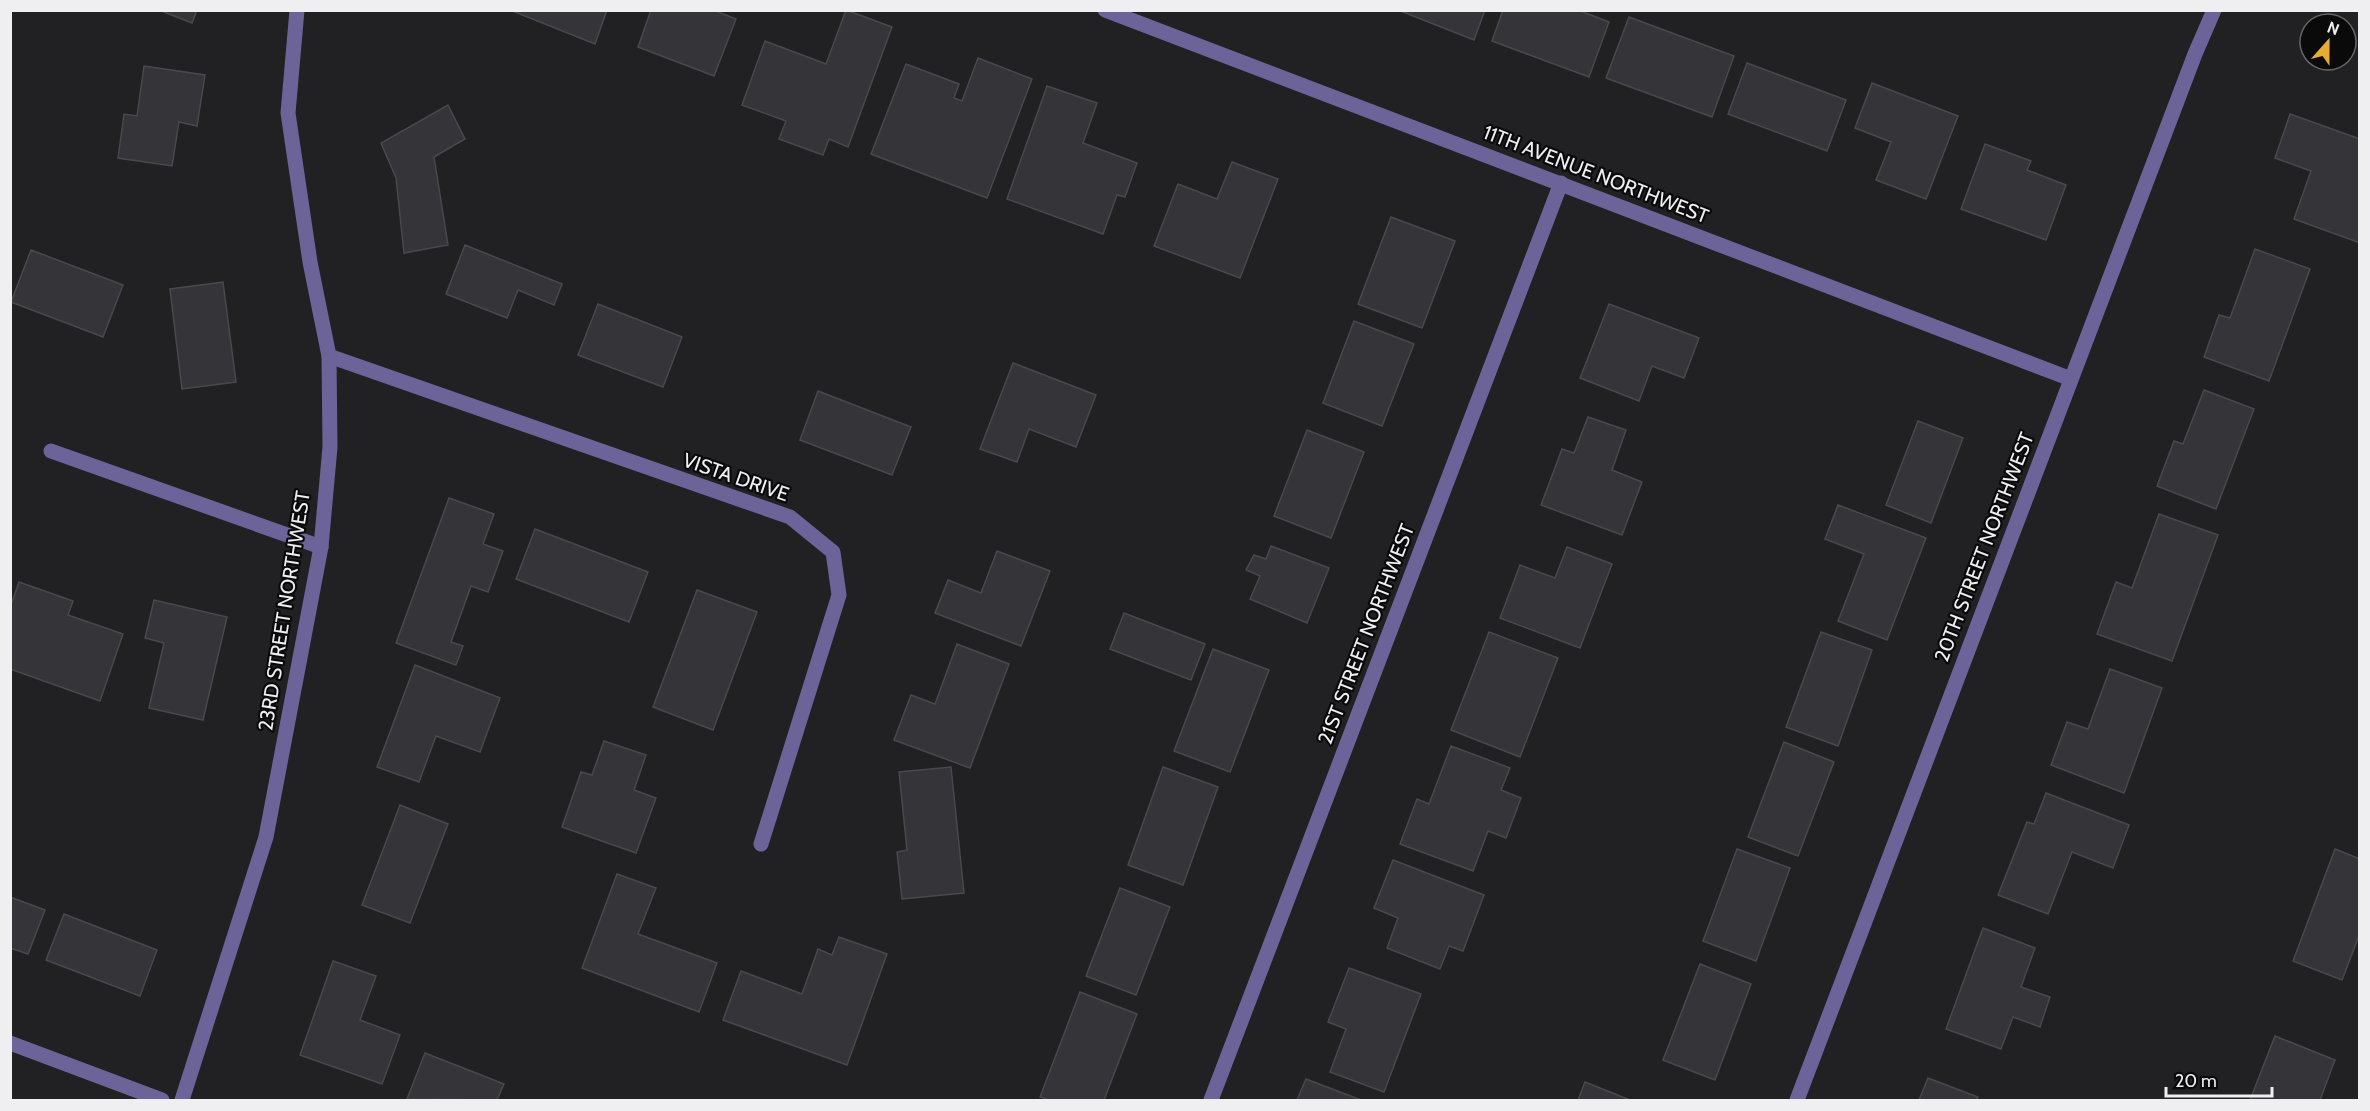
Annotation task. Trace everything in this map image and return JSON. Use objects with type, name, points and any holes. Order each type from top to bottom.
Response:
[{"type":"street","name":"23RD STREET NORTHWEST","points":[[182,1101],[266,837],[321,546],[330,447],[329,356],[310,262],[288,113],[297,10]]},
{"type":"street","name":"11TH AVENUE NORTHWEST","points":[[1105,10],[2071,379]]},
{"type":"street","name":"20TH STREET NORTHWEST","points":[[1797,1101],[2195,54],[2214,10]]},
{"type":"street","name":"21ST STREET NORTHWEST","points":[[1211,1101],[1561,183]]},
{"type":"street","name":"VISTA DRIVE","points":[[329,356],[790,517],[833,552],[839,595],[761,844]]},
{"type":"street","points":[[51,451],[321,546]]},
{"type":"street","points":[[10,1042],[162,1101]]},
{"type":"building","points":[[159,10],[197,10],[192,23]]},
{"type":"building","points":[[510,10],[607,10],[595,44]]},
{"type":"building","points":[[651,10],[713,10],[736,19],[714,76],[638,47]]},
{"type":"building","points":[[846,10],[892,27],[848,147],[829,139],[823,155],[779,139],[786,121],[742,105],[765,41],[826,64]]},
{"type":"building","points":[[1398,10],[1485,10],[1474,40]]},
{"type":"building","points":[[1503,10],[1578,10],[1609,22],[1589,77],[1492,41]]},
{"type":"building","points":[[1629,17],[1734,56],[1712,117],[1606,78]]},
{"type":"building","points":[[978,58],[1032,79],[987,198],[871,154],[906,64],[959,84],[954,98],[962,101]]},
{"type":"building","points":[[1747,63],[1846,100],[1827,151],[1728,114]]},
{"type":"building","points":[[144,66],[205,75],[197,126],[179,122],[172,166],[118,158],[124,114],[137,116]]},
{"type":"building","points":[[1872,83],[1958,116],[1926,199],[1876,180],[1891,142],[1855,128]]},
{"type":"building","points":[[1047,86],[1097,103],[1083,143],[1137,163],[1125,197],[1117,195],[1103,234],[1007,199]]},
{"type":"building","points":[[448,105],[465,139],[434,157],[448,245],[404,253],[396,178],[381,143]]},
{"type":"building","points":[[2290,114],[2360,139],[2360,243],[2294,219],[2311,171],[2275,158]]},
{"type":"building","points":[[1985,144],[2031,161],[2027,170],[2066,185],[2046,240],[1961,209]]},
{"type":"building","points":[[1232,162],[1278,179],[1240,278],[1154,246],[1178,184],[1217,199]]},
{"type":"building","points":[[1391,217],[1455,241],[1422,328],[1358,304]]},
{"type":"building","points":[[465,245],[562,284],[554,305],[518,290],[507,318],[446,294]]},
{"type":"building","points":[[2255,249],[2310,269],[2269,381],[2204,357],[2219,315],[2230,318]]},
{"type":"building","points":[[31,250],[123,285],[103,337],[11,302]]},
{"type":"building","points":[[223,282],[236,382],[182,389],[170,289]]},
{"type":"building","points":[[598,304],[682,337],[663,387],[578,355]]},
{"type":"building","points":[[1609,304],[1699,338],[1684,378],[1652,366],[1639,401],[1580,378]]},
{"type":"building","points":[[1354,321],[1414,344],[1382,426],[1323,403]]},
{"type":"building","points":[[1013,363],[1096,395],[1076,447],[1029,429],[1017,462],[980,449]]},
{"type":"building","points":[[2204,390],[2254,409],[2216,509],[2157,486],[2174,441],[2183,444]]},
{"type":"building","points":[[818,391],[911,427],[892,475],[800,440]]},
{"type":"building","points":[[1588,417],[1626,430],[1612,470],[1642,482],[1622,535],[1541,505],[1562,449],[1574,453]]},
{"type":"building","points":[[1918,421],[1963,438],[1931,523],[1886,505]]},
{"type":"building","points":[[1307,430],[1364,452],[1331,538],[1274,516]]},
{"type":"building","points":[[449,498],[494,514],[483,544],[503,551],[488,592],[471,586],[451,642],[463,646],[456,665],[396,643]]},
{"type":"building","points":[[1838,505],[1926,538],[1887,640],[1838,621],[1864,554],[1825,539]]},
{"type":"building","points":[[2159,514],[2218,535],[2172,661],[2097,634],[2116,582],[2132,588]]},
{"type":"building","points":[[535,529],[648,572],[629,622],[516,579]]},
{"type":"building","points":[[1271,546],[1329,568],[1307,623],[1250,599],[1260,576],[1246,570],[1254,555],[1266,559]]},
{"type":"building","points":[[1567,547],[1612,564],[1580,648],[1500,618],[1520,565],[1555,578]]},
{"type":"building","points":[[997,551],[1050,571],[1021,646],[935,613],[948,580],[981,593]]},
{"type":"building","points":[[19,582],[73,601],[68,615],[123,634],[100,701],[10,669],[10,608]]},
{"type":"building","points":[[697,590],[757,612],[713,730],[653,707]]},
{"type":"building","points":[[154,600],[227,617],[203,720],[149,708],[164,643],[145,638]]},
{"type":"building","points":[[1124,613],[1205,644],[1191,680],[1110,649]]},
{"type":"building","points":[[1489,632],[1558,658],[1520,757],[1451,730]]},
{"type":"building","points":[[1821,632],[1872,650],[1838,746],[1786,727]]},
{"type":"building","points":[[957,644],[1009,664],[970,768],[894,740],[911,695],[935,704]]},
{"type":"building","points":[[1213,649],[1269,670],[1230,772],[1174,751]]},
{"type":"building","points":[[415,665],[500,698],[480,752],[436,736],[419,782],[377,767]]},
{"type":"building","points":[[2110,669],[2162,688],[2124,793],[2051,765],[2067,722],[2088,729]]},
{"type":"building","points":[[604,741],[646,755],[634,790],[656,798],[636,853],[562,827],[581,772],[592,775]]},
{"type":"building","points":[[1784,742],[1834,762],[1798,856],[1748,837]]},
{"type":"building","points":[[1451,746],[1510,768],[1501,790],[1521,798],[1506,838],[1488,831],[1473,871],[1400,844],[1417,799],[1429,804]]},
{"type":"building","points":[[951,767],[964,893],[902,899],[897,852],[907,850],[899,772]]},
{"type":"building","points":[[1163,767],[1218,787],[1183,885],[1128,865]]},
{"type":"building","points":[[2046,793],[2129,825],[2113,868],[2072,852],[2048,914],[1998,895],[2027,822],[2034,824]]},
{"type":"building","points":[[400,805],[448,824],[410,923],[362,905]]},
{"type":"building","points":[[1737,849],[1790,868],[1756,961],[1703,941]]},
{"type":"building","points":[[2335,849],[2360,859],[2360,933],[2342,980],[2293,961]]},
{"type":"building","points":[[1393,860],[1484,895],[1463,951],[1449,946],[1440,969],[1387,948],[1398,918],[1374,908]]},
{"type":"building","points":[[617,874],[656,888],[638,934],[717,963],[699,1012],[582,968]]},
{"type":"building","points":[[1120,888],[1170,907],[1136,995],[1086,976]]},
{"type":"building","points":[[10,897],[45,910],[28,954],[10,948]]},
{"type":"building","points":[[64,914],[157,950],[140,996],[46,960]]},
{"type":"building","points":[[1983,928],[2035,948],[2021,987],[2050,997],[2040,1027],[2013,1017],[2001,1049],[1946,1029]]},
{"type":"building","points":[[839,937],[887,954],[847,1065],[723,1020],[741,971],[802,994],[818,949],[832,955]]},
{"type":"building","points":[[333,961],[376,976],[360,1020],[400,1035],[382,1084],[300,1055]]},
{"type":"building","points":[[1700,964],[1751,984],[1715,1080],[1663,1060]]},
{"type":"building","points":[[1349,968],[1421,994],[1384,1092],[1330,1072],[1346,1029],[1328,1022]]},
{"type":"building","points":[[1080,992],[1137,1014],[1104,1100],[1049,1100],[1040,1097]]},
{"type":"building","points":[[2275,1036],[2335,1060],[2320,1100],[2250,1100]]},
{"type":"building","points":[[425,1053],[504,1084],[497,1100],[407,1099]]},
{"type":"building","points":[[1928,1078],[1978,1097],[1976,1100],[1919,1100]]},
{"type":"building","points":[[1306,1079],[1361,1100],[1297,1100]]},
{"type":"building","points":[[1585,1082],[1630,1100],[1578,1100]]}]
